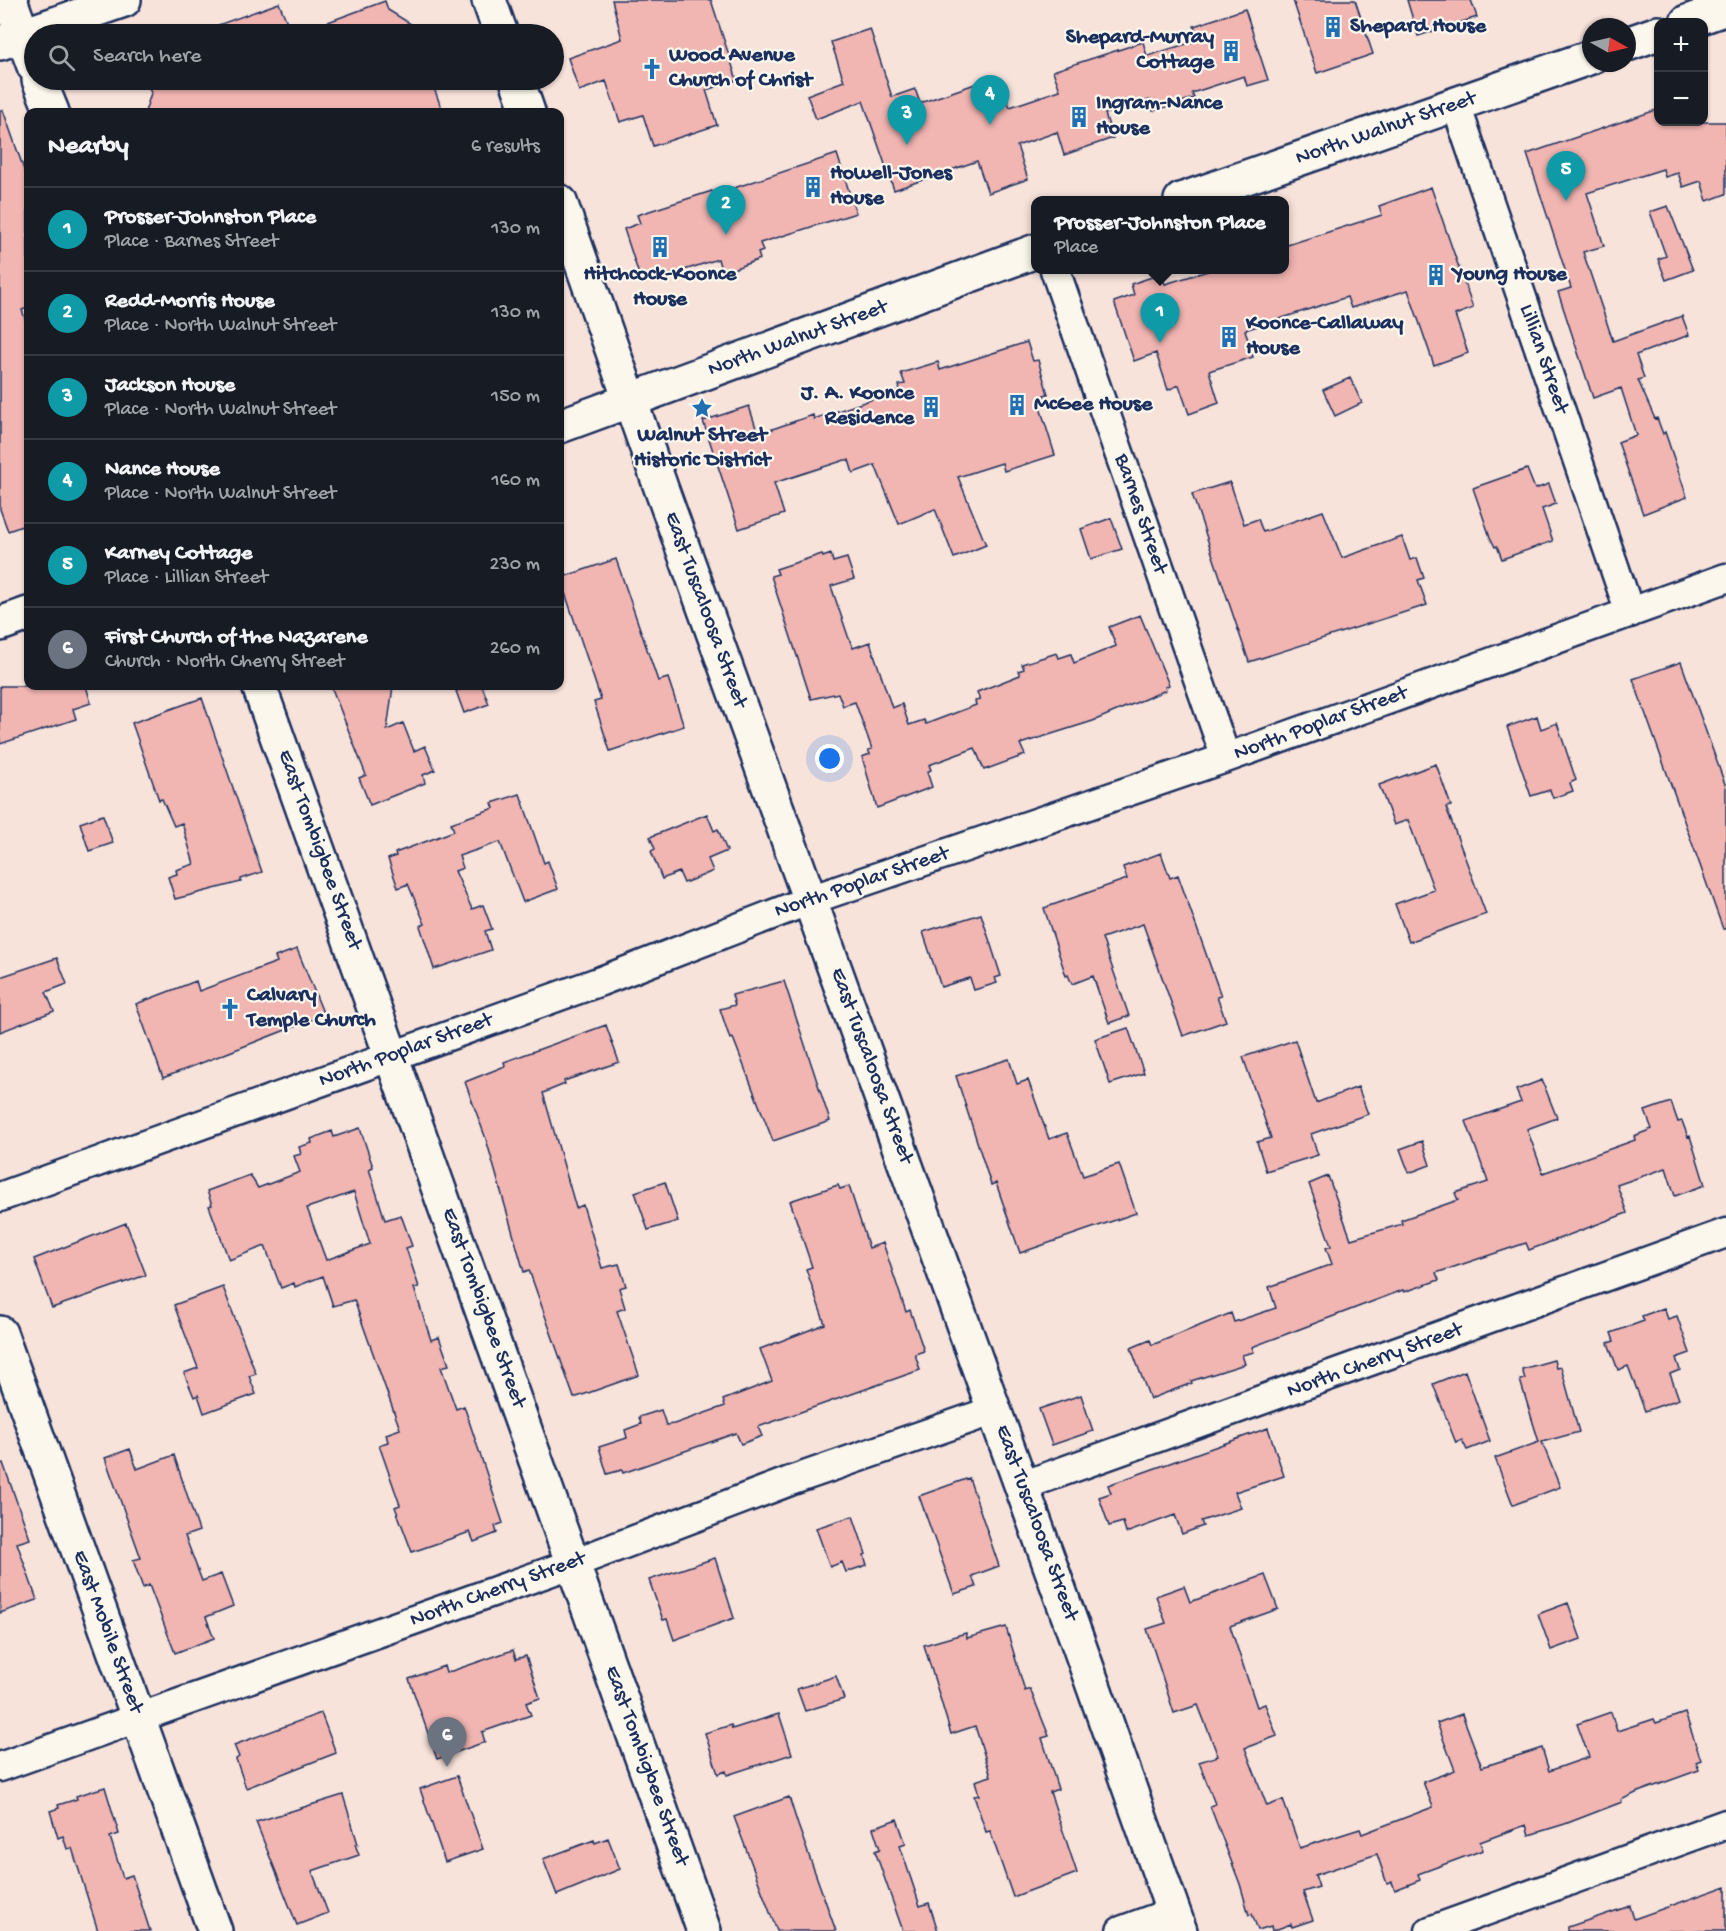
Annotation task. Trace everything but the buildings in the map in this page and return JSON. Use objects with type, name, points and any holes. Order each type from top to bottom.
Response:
[{"type":"street","points":[[10,0],[11,39],[24,54]]},
{"type":"street","points":[[54,24],[124,0]]},
{"type":"street","points":[[489,0],[497,24]]},
{"type":"street","points":[[1699,18],[1726,9]]},
{"type":"street","points":[[1636,41],[1654,35]]},
{"type":"street","name":"North Walnut Street","points":[[1195,196],[1582,60]]},
{"type":"street","points":[[43,90],[50,108]]},
{"type":"street","points":[[520,90],[527,108]]},
{"type":"street","name":"Lillian Street","points":[[1455,105],[1630,613]]},
{"type":"street","name":"East Tuscaloosa Street","points":[[564,214],[629,402],[995,1410],[1177,1921]]},
{"type":"street","name":"North Walnut Street","points":[[564,425],[1031,252]]},
{"type":"street","name":"Barnes Street","points":[[1056,274],[1226,758]]},
{"type":"street","name":"North Poplar Street","points":[[0,1197],[601,981],[810,900],[1226,758],[1726,578]]},
{"type":"street","points":[[0,624],[24,615]]},
{"type":"street","name":"East Tombigbee Street","points":[[261,690],[704,1931]]},
{"type":"street","name":"North Cherry Street","points":[[1022,1486],[1726,1233]]},
{"type":"street","name":"East Mobile Street","points":[[0,1333],[214,1931]]},
{"type":"street","name":"North Cherry Street","points":[[0,1767],[574,1563],[790,1481],[995,1410]]},
{"type":"street","points":[[1430,1931],[1726,1824]]},
{"type":"street","points":[[1121,1931],[1177,1921]]},
{"type":"place","name":"Shepard House","points":[[1333,27]]},
{"type":"place","name":"Shepard-Murray Cottage","points":[[1231,51]]},
{"type":"place","name":"Wood Avenue Church of Christ","points":[[652,69]]},
{"type":"place","name":"Ingram-Nance House","points":[[1079,117]]},
{"type":"place","name":"Nance House","points":[[990,125]]},
{"type":"place","name":"Jackson House","points":[[907,145]]},
{"type":"place","name":"Howell-Jones House","points":[[813,187]]},
{"type":"place","name":"Karney Cottage","points":[[1566,201]]},
{"type":"place","name":"Redd-Morris House","points":[[726,235]]},
{"type":"place","name":"Hitchcock-Koonce House","points":[[660,247]]},
{"type":"place","name":"Young House","points":[[1436,275]]},
{"type":"place","name":"Koonce-Callaway House","points":[[1229,337]]},
{"type":"place","name":"Prosser-Johnston Place","points":[[1160,343]]},
{"type":"place","name":"McGee House","points":[[1017,405]]},
{"type":"place","name":"J. A. Koonce Residence","points":[[931,407]]},
{"type":"place","name":"Walnut Street Historic District","points":[[702,408]]},
{"type":"place","name":"Calvary Temple Church","points":[[230,1009]]},
{"type":"place","name":"First Church of the Nazarene","points":[[447,1767]]}]
